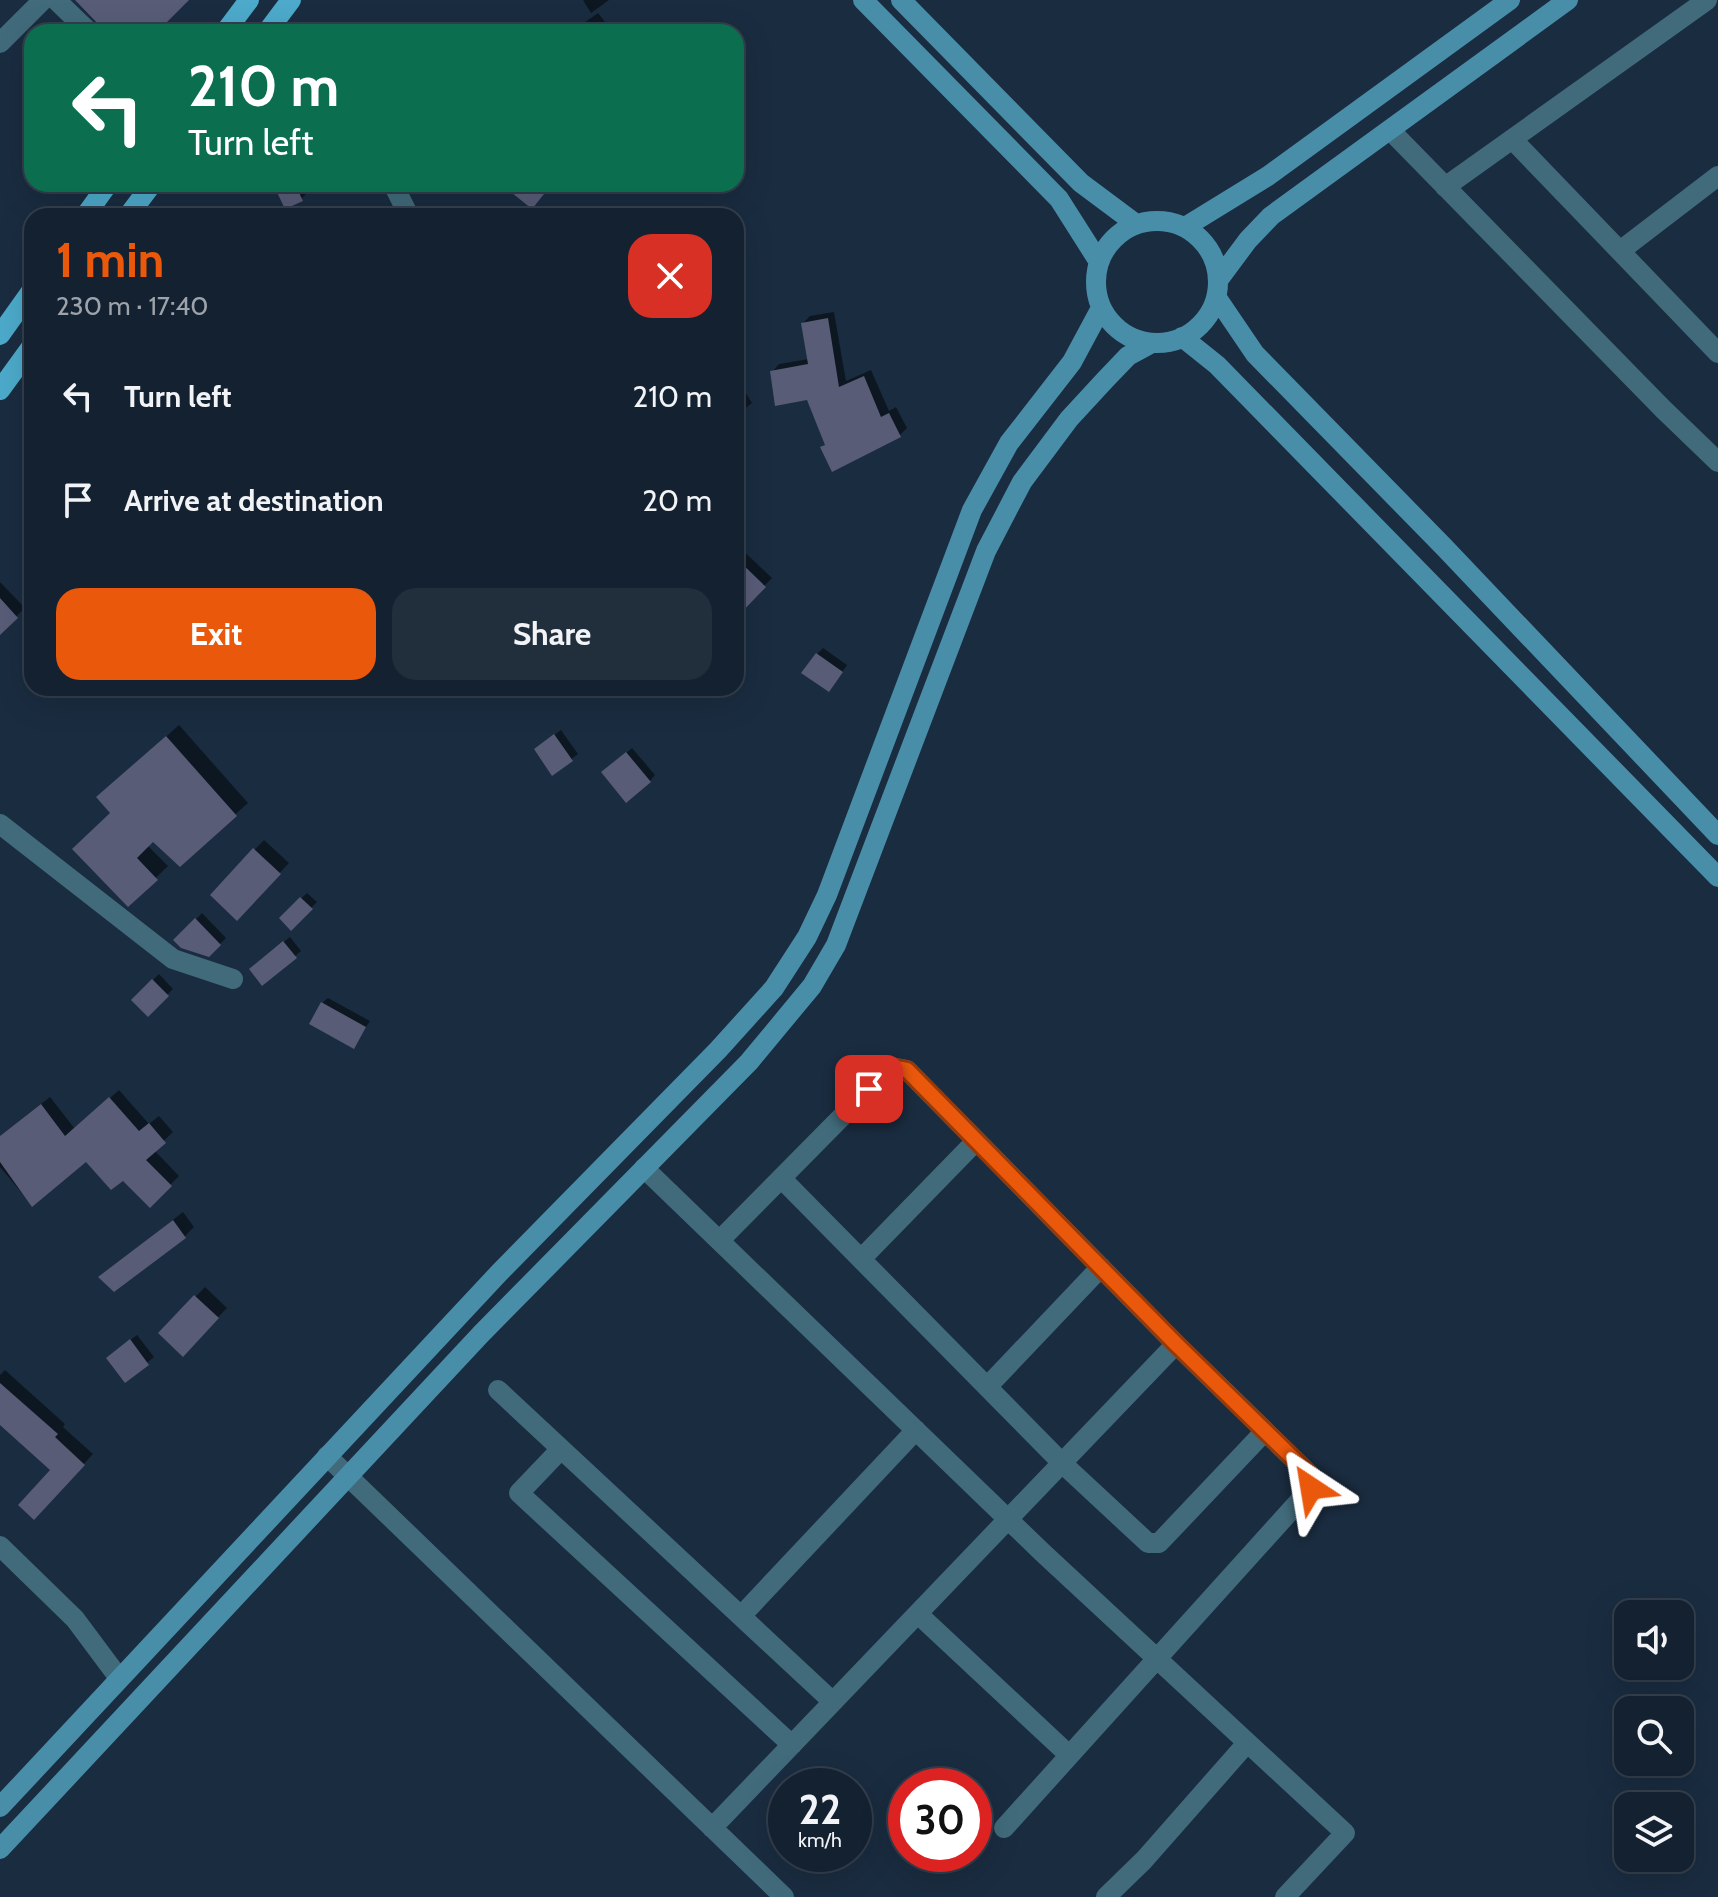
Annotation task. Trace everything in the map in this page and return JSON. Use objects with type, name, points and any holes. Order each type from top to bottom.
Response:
[{"type":"main road","points":[[231,24],[249,0]]},
{"type":"main road","points":[[273,24],[291,0]]},
{"type":"main road","points":[[0,335],[24,301]]},
{"type":"main road","points":[[0,390],[24,357]]},
{"type":"street","points":[[0,43],[43,0]]},
{"type":"street","points":[[56,0],[81,24]]},
{"type":"street","points":[[863,0],[1059,199],[1099,262]]},
{"type":"street","points":[[901,0],[1081,183],[1136,224]]},
{"type":"street","points":[[1185,227],[1268,176],[1510,0]]},
{"type":"street","points":[[1568,0],[1271,216],[1248,240],[1218,289],[1207,318],[1192,333],[1173,341],[1152,343],[1131,338],[1114,326],[1101,308],[1096,278],[1099,262],[1107,246],[1120,233],[1136,224],[1155,220],[1174,222],[1206,243],[1215,260],[1218,289],[1255,354],[1718,835]]},
{"type":"street","points":[[1445,187],[1707,0]]},
{"type":"street","points":[[1390,130],[1718,462]]},
{"type":"street","points":[[1512,139],[1620,251],[1710,330],[1718,353]]},
{"type":"street","points":[[1620,251],[1718,176]]},
{"type":"street","points":[[0,1807],[499,1273],[718,1050],[774,988],[807,937],[827,895],[972,510],[1009,443],[1072,362],[1101,308]]},
{"type":"street","points":[[1182,337],[1217,365],[1718,877]]},
{"type":"street","points":[[0,1849],[481,1334],[749,1062],[812,986],[836,945],[986,551],[1007,509],[1022,482],[1069,419],[1128,356],[1152,343]]},
{"type":"street","points":[[0,824],[173,959],[233,979]]},
{"type":"street","points":[[720,1240],[891,1067],[907,1070],[1176,1344],[1310,1475],[1311,1488],[1004,1828]]},
{"type":"street","points":[[861,1259],[976,1141]]},
{"type":"street","points":[[644,1168],[1009,1520],[1345,1833],[1285,1897]]},
{"type":"street","points":[[781,1178],[1063,1464],[1148,1543],[1159,1543],[1265,1431]]},
{"type":"street","points":[[987,1387],[1101,1267]]},
{"type":"street","points":[[712,1828],[1176,1344]]},
{"type":"street","points":[[498,1390],[833,1702]]},
{"type":"street","points":[[741,1616],[916,1430]]},
{"type":"street","points":[[561,1449],[519,1493],[792,1745]]},
{"type":"street","points":[[327,1456],[784,1897]]},
{"type":"street","points":[[0,1546],[75,1619],[119,1678]]},
{"type":"street","points":[[918,1614],[1069,1755]]},
{"type":"street","points":[[1106,1897],[1144,1860],[1247,1743]]},
{"type":"building","points":[[75,0],[189,0],[167,22],[169,24],[98,24]]},
{"type":"building","points":[[277,192],[299,192],[303,201],[285,208]]},
{"type":"building","points":[[511,192],[546,192],[531,208]]},
{"type":"building","points":[[828,318],[839,387],[864,376],[881,417],[889,413],[901,437],[832,472],[820,447],[825,445],[807,400],[775,406],[770,371],[808,364],[801,323]]},
{"type":"building","points":[[744,566],[766,587],[744,610]]},
{"type":"building","points":[[0,598],[18,618],[0,635]]},
{"type":"building","points":[[816,653],[843,672],[829,692],[801,673]]},
{"type":"building","points":[[554,734],[573,761],[552,776],[534,749]]},
{"type":"building","points":[[166,736],[237,816],[180,867],[153,842],[137,858],[158,880],[128,907],[72,849],[110,813],[96,797]]},
{"type":"building","points":[[626,752],[651,782],[626,803],[601,772]]},
{"type":"building","points":[[253,848],[281,874],[237,921],[210,895]]},
{"type":"building","points":[[300,897],[313,909],[291,931],[279,918]]},
{"type":"building","points":[[195,918],[221,945],[209,957],[181,948],[173,940]]},
{"type":"building","points":[[283,941],[297,958],[262,986],[249,969]]},
{"type":"building","points":[[152,979],[169,996],[148,1017],[131,1000]]},
{"type":"building","points":[[321,1002],[366,1027],[354,1049],[309,1024]]},
{"type":"building","points":[[109,1097],[139,1131],[149,1123],[166,1143],[146,1160],[172,1186],[150,1208],[123,1181],[111,1190],[86,1162],[32,1207],[0,1162],[0,1136],[41,1104],[65,1136]]},
{"type":"building","points":[[173,1220],[186,1238],[114,1292],[98,1277]]},
{"type":"building","points":[[194,1295],[219,1318],[183,1357],[158,1333]]},
{"type":"building","points":[[130,1339],[149,1365],[125,1383],[106,1358]]},
{"type":"building","points":[[0,1383],[58,1434],[55,1437],[85,1465],[34,1520],[18,1505],[50,1470],[0,1425]]},
{"type":"route","points":[[869,1089],[891,1067],[907,1070],[1176,1344],[1310,1475],[1311,1488]]}]
